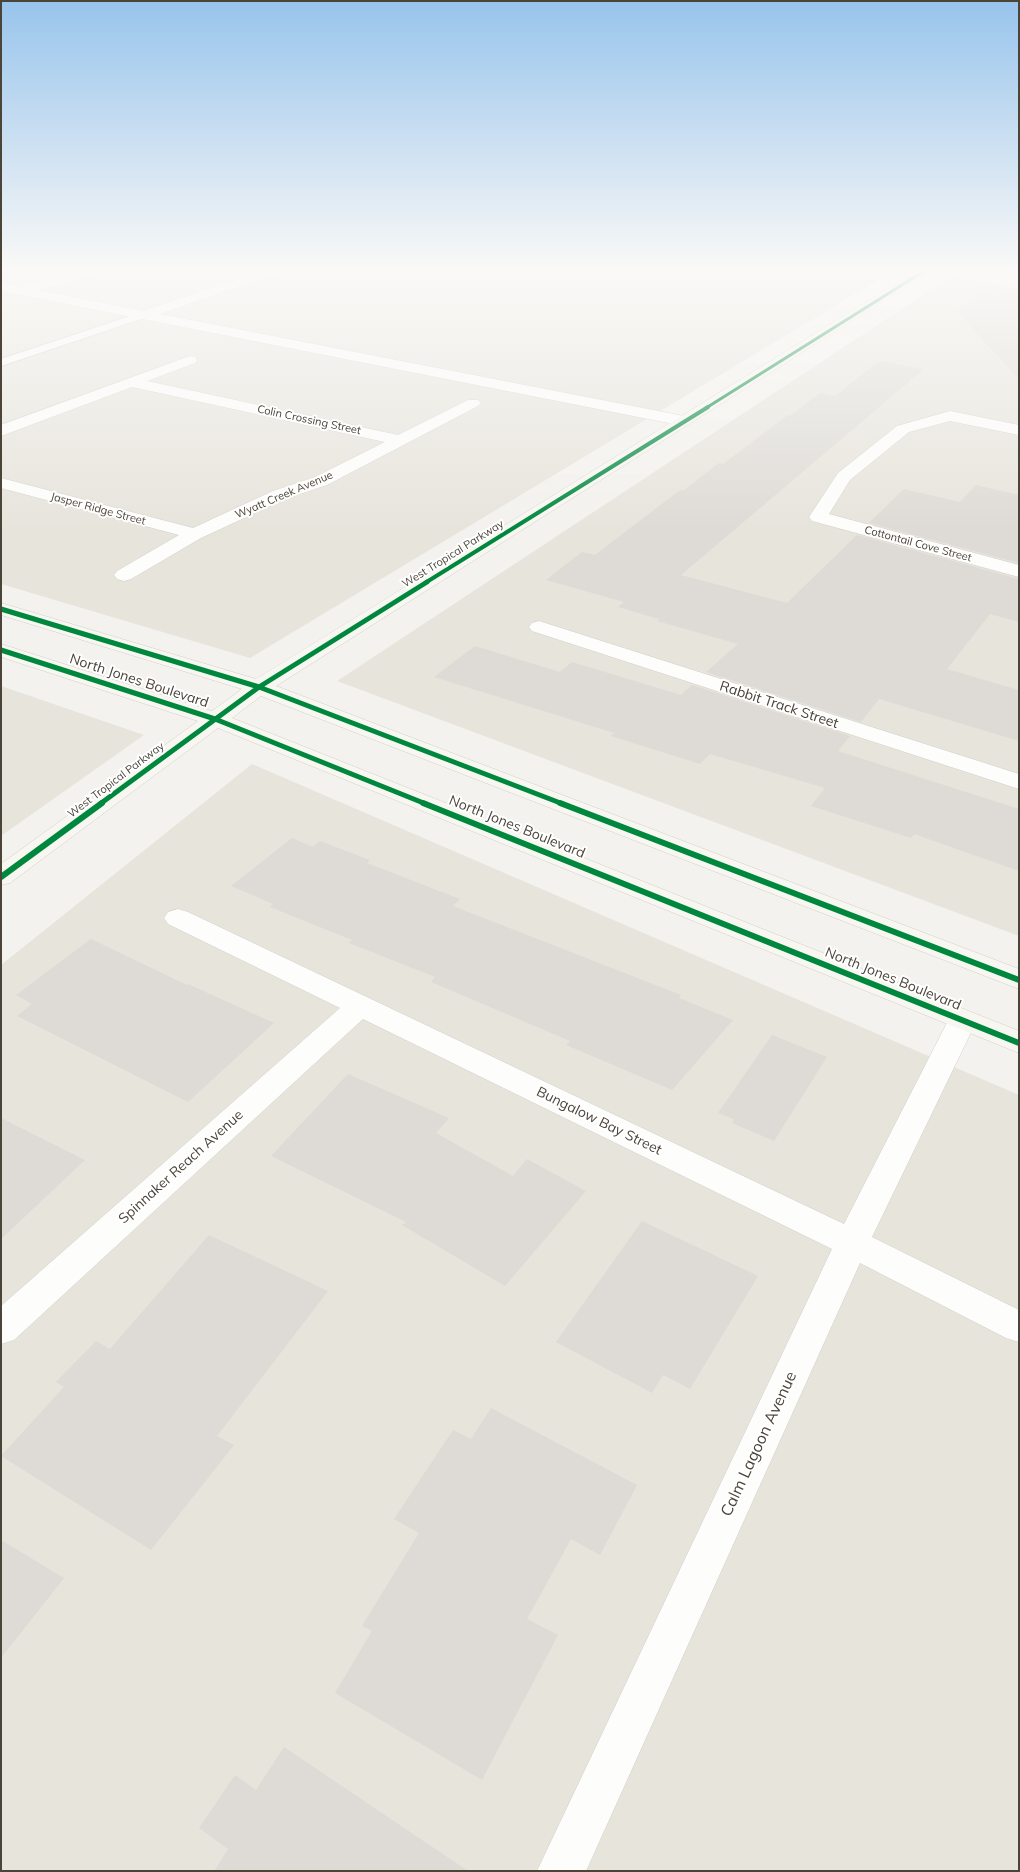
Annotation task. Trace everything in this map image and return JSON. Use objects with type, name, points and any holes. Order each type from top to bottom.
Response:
[{"type":"main road","name":"West Tropical Parkway","points":[[1,877],[259,687],[788,355]]},
{"type":"main road","name":"North Jones Boulevard","points":[[1,609],[259,687],[1019,980]]},
{"type":"main road","name":"North Jones Boulevard","points":[[1,650],[215,719],[1019,1043]]},
{"type":"street","points":[[350,355],[684,421]]},
{"type":"street","points":[[1,431],[190,360]]},
{"type":"street","name":"Colin Crossing Street","points":[[130,382],[399,440]]},
{"type":"street","name":"Wyatt Creek Avenue","points":[[124,575],[195,534],[279,495],[321,481],[473,403]]},
{"type":"street","name":"Cottontail Cove Street","points":[[1019,430],[950,416],[903,429],[844,477],[818,517],[1019,571]]},
{"type":"street","name":"Jasper Ridge Street","points":[[1,483],[195,534]]},
{"type":"street","name":"Rabbit Track Street","points":[[539,627],[1019,782]]},
{"type":"street","name":"Bungalow Bay Street","points":[[178,918],[852,1243],[1019,1327]]},
{"type":"street","name":"Spinnaker Reach Avenue","points":[[1,1329],[360,1006]]},
{"type":"street","name":"Calm Lagoon Avenue","points":[[561,1871],[852,1243],[962,1020]]},
{"type":"lane","points":[[1,363],[24,355]]},
{"type":"shaded area","points":[[1,355],[753,355],[250,658],[1,584]]},
{"type":"shaded area","points":[[831,355],[1019,355],[1019,936],[337,681]]},
{"type":"shaded area","points":[[1,686],[144,735],[1,836]]},
{"type":"shaded area","points":[[252,764],[1019,1095],[1019,1871],[1,1871],[1,965]]},
{"type":"building","points":[[997,355],[1019,355],[1019,379]]},
{"type":"building","points":[[879,361],[924,369],[681,575],[787,603],[857,535],[1019,579],[1019,622],[990,614],[947,669],[1019,690],[1019,741],[879,699],[861,722],[706,672],[738,644],[657,621],[659,619],[618,607],[624,602],[546,580],[582,552],[595,555],[680,490],[684,490],[719,463],[723,464],[820,393],[835,396]]},
{"type":"building","points":[[976,485],[1019,495],[1019,563],[869,523],[904,489],[960,502]]},
{"type":"building","points":[[475,646],[560,672],[572,662],[681,695],[692,685],[850,736],[838,751],[1019,809],[1019,871],[914,834],[911,838],[811,806],[825,788],[710,754],[700,764],[611,736],[614,733],[434,677]]},
{"type":"building","points":[[292,838],[313,847],[320,841],[370,860],[367,863],[460,899],[453,906],[681,995],[679,998],[733,1020],[672,1090],[566,1045],[570,1041],[431,982],[435,977],[349,943],[352,940],[270,907],[273,904],[231,886]]},
{"type":"building","points":[[91,939],[187,985],[274,1023],[188,1102],[17,1016],[32,1004],[16,995]]},
{"type":"building","points":[[772,1035],[827,1057],[774,1141],[732,1123],[734,1119],[718,1113]]},
{"type":"building","points":[[348,1074],[449,1118],[436,1133],[513,1176],[527,1159],[586,1191],[505,1286],[402,1225],[406,1222],[271,1156]]},
{"type":"building","points":[[1,1118],[85,1160],[1,1239]]},
{"type":"building","points":[[642,1221],[758,1276],[690,1389],[663,1375],[652,1393],[556,1342]]},
{"type":"building","points":[[209,1235],[328,1291],[217,1436],[234,1445],[151,1550],[1,1456],[64,1387],[56,1382],[96,1341],[110,1349]]},
{"type":"building","points":[[491,1408],[637,1485],[600,1555],[571,1539],[527,1619],[558,1635],[482,1780],[335,1693],[372,1631],[362,1626],[419,1533],[394,1519],[453,1430],[471,1439]]},
{"type":"building","points":[[1,1540],[64,1578],[1,1658]]},
{"type":"building","points":[[284,1747],[468,1871],[214,1871],[228,1849],[199,1828],[235,1775],[256,1790]]},
{"type":"cycle path","points":[[1,877],[259,687],[789,355]]},
{"type":"cycle path","points":[[1,609],[259,687],[1019,980]]},
{"type":"cycle path","points":[[1,650],[215,719],[1019,1043]]}]
